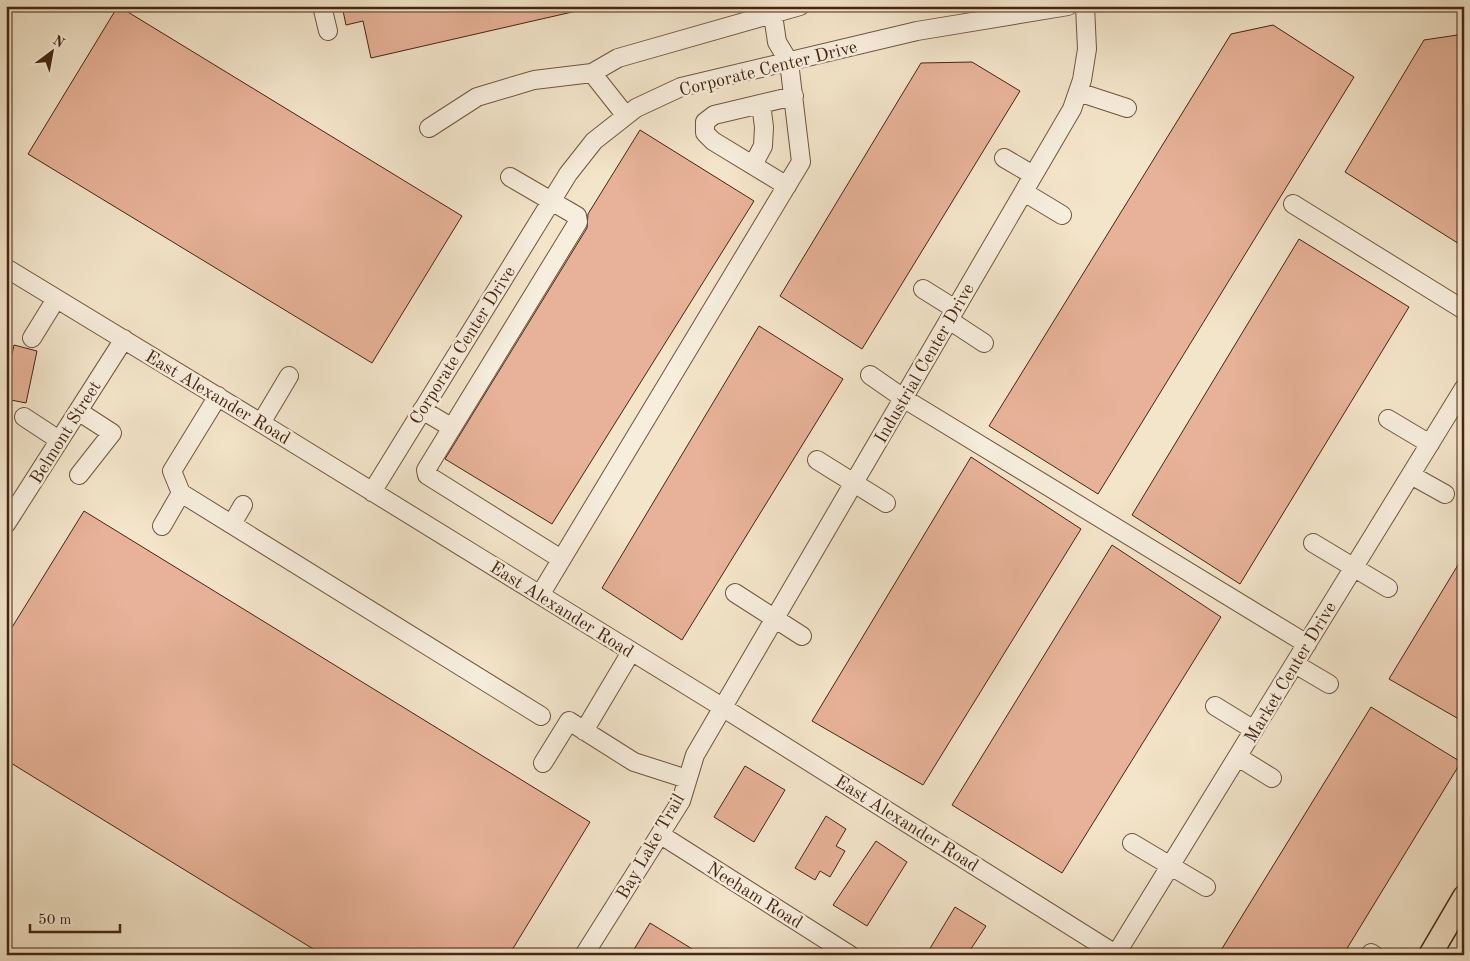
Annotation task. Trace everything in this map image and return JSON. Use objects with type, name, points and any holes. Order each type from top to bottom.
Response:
[{"type":"main road","points":[[1430,955],[1462,903]]},
{"type":"street","points":[[322,6],[328,31]]},
{"type":"street","points":[[428,128],[477,97],[534,80],[592,73],[618,58],[774,10],[800,6]]},
{"type":"street","name":"Corporate Center Drive","points":[[372,492],[568,174],[594,141],[636,108],[681,87],[917,31],[1068,6]]},
{"type":"street","name":"Industrial Center Drive","points":[[722,707],[1072,108],[1082,80],[1087,49],[1085,6]]},
{"type":"street","points":[[540,595],[802,162],[790,62],[777,42],[774,10]]},
{"type":"street","points":[[592,73],[626,116]]},
{"type":"street","points":[[1078,92],[1126,108]]},
{"type":"street","points":[[788,186],[713,141],[705,133],[705,122],[714,115],[794,96]]},
{"type":"street","points":[[753,165],[764,146],[761,104]]},
{"type":"street","points":[[1004,158],[1033,175]]},
{"type":"street","points":[[510,177],[577,216],[578,222],[426,470],[427,476],[561,559]]},
{"type":"street","points":[[1024,192],[1062,215]]},
{"type":"street","points":[[1293,204],[1464,310]]},
{"type":"street","name":"East Alexander Road","points":[[6,268],[218,396],[722,707],[1116,955]]},
{"type":"street","points":[[922,289],[984,343]]},
{"type":"street","points":[[32,338],[56,298]]},
{"type":"street","name":"Belmont Street","points":[[6,524],[124,339]]},
{"type":"street","points":[[870,375],[904,398],[1307,644]]},
{"type":"street","points":[[261,423],[290,376]]},
{"type":"street","name":"Market Center Drive","points":[[1116,955],[1464,388]]},
{"type":"street","points":[[218,396],[172,470],[181,493],[541,716]]},
{"type":"street","points":[[422,410],[451,427]]},
{"type":"street","points":[[78,411],[112,433],[79,475]]},
{"type":"street","points":[[24,417],[59,440]]},
{"type":"street","points":[[1388,419],[1430,444]]},
{"type":"street","points":[[818,460],[886,503]]},
{"type":"street","points":[[1411,475],[1445,494]]},
{"type":"street","points":[[162,526],[181,493]]},
{"type":"street","points":[[232,524],[243,505]]},
{"type":"street","points":[[1313,543],[1388,588]]},
{"type":"street","points":[[735,593],[802,636]]},
{"type":"street","points":[[584,731],[631,652]]},
{"type":"street","points":[[1295,664],[1329,684]]},
{"type":"street","points":[[1215,706],[1254,730]]},
{"type":"street","name":"Bay Lake Trail","points":[[589,953],[681,801],[695,754],[722,707]]},
{"type":"street","points":[[544,762],[569,721],[634,762],[687,779]]},
{"type":"street","points":[[1238,757],[1272,778]]},
{"type":"street","name":"Neeham Road","points":[[661,835],[850,955]]},
{"type":"street","points":[[1132,843],[1206,887]]},
{"type":"building","points":[[118,6],[462,216],[372,363],[28,154]]},
{"type":"building","points":[[342,6],[580,6],[581,10],[371,58],[363,21],[346,25]]},
{"type":"building","points":[[1273,25],[1354,77],[1098,494],[989,426],[1231,34]]},
{"type":"building","points":[[1464,34],[1464,247],[1345,172],[1424,40]]},
{"type":"building","points":[[972,62],[1020,91],[862,349],[780,296],[921,63]]},
{"type":"building","points":[[640,130],[754,201],[552,524],[445,459],[587,228],[588,214]]},
{"type":"building","points":[[1299,239],[1409,307],[1240,584],[1132,515]]},
{"type":"building","points":[[759,326],[843,379],[682,640],[602,588]]},
{"type":"building","points":[[14,345],[37,351],[26,403],[6,399],[6,382]]},
{"type":"building","points":[[971,457],[1081,529],[923,785],[812,721]]},
{"type":"building","points":[[84,511],[590,822],[509,955],[323,955],[6,760],[6,637]]},
{"type":"building","points":[[1112,545],[1221,617],[1062,873],[952,805]]},
{"type":"building","points":[[1464,555],[1464,722],[1389,679]]},
{"type":"building","points":[[1371,707],[1461,762],[1343,955],[1218,955]]},
{"type":"building","points":[[745,766],[785,790],[754,842],[714,817]]},
{"type":"building","points":[[826,816],[846,829],[836,846],[845,851],[830,877],[820,871],[815,880],[795,868]]},
{"type":"building","points":[[876,841],[907,862],[867,926],[833,905]]},
{"type":"building","points":[[955,907],[986,926],[967,955],[926,955]]},
{"type":"building","points":[[650,923],[702,955],[639,955],[633,951]]}]
